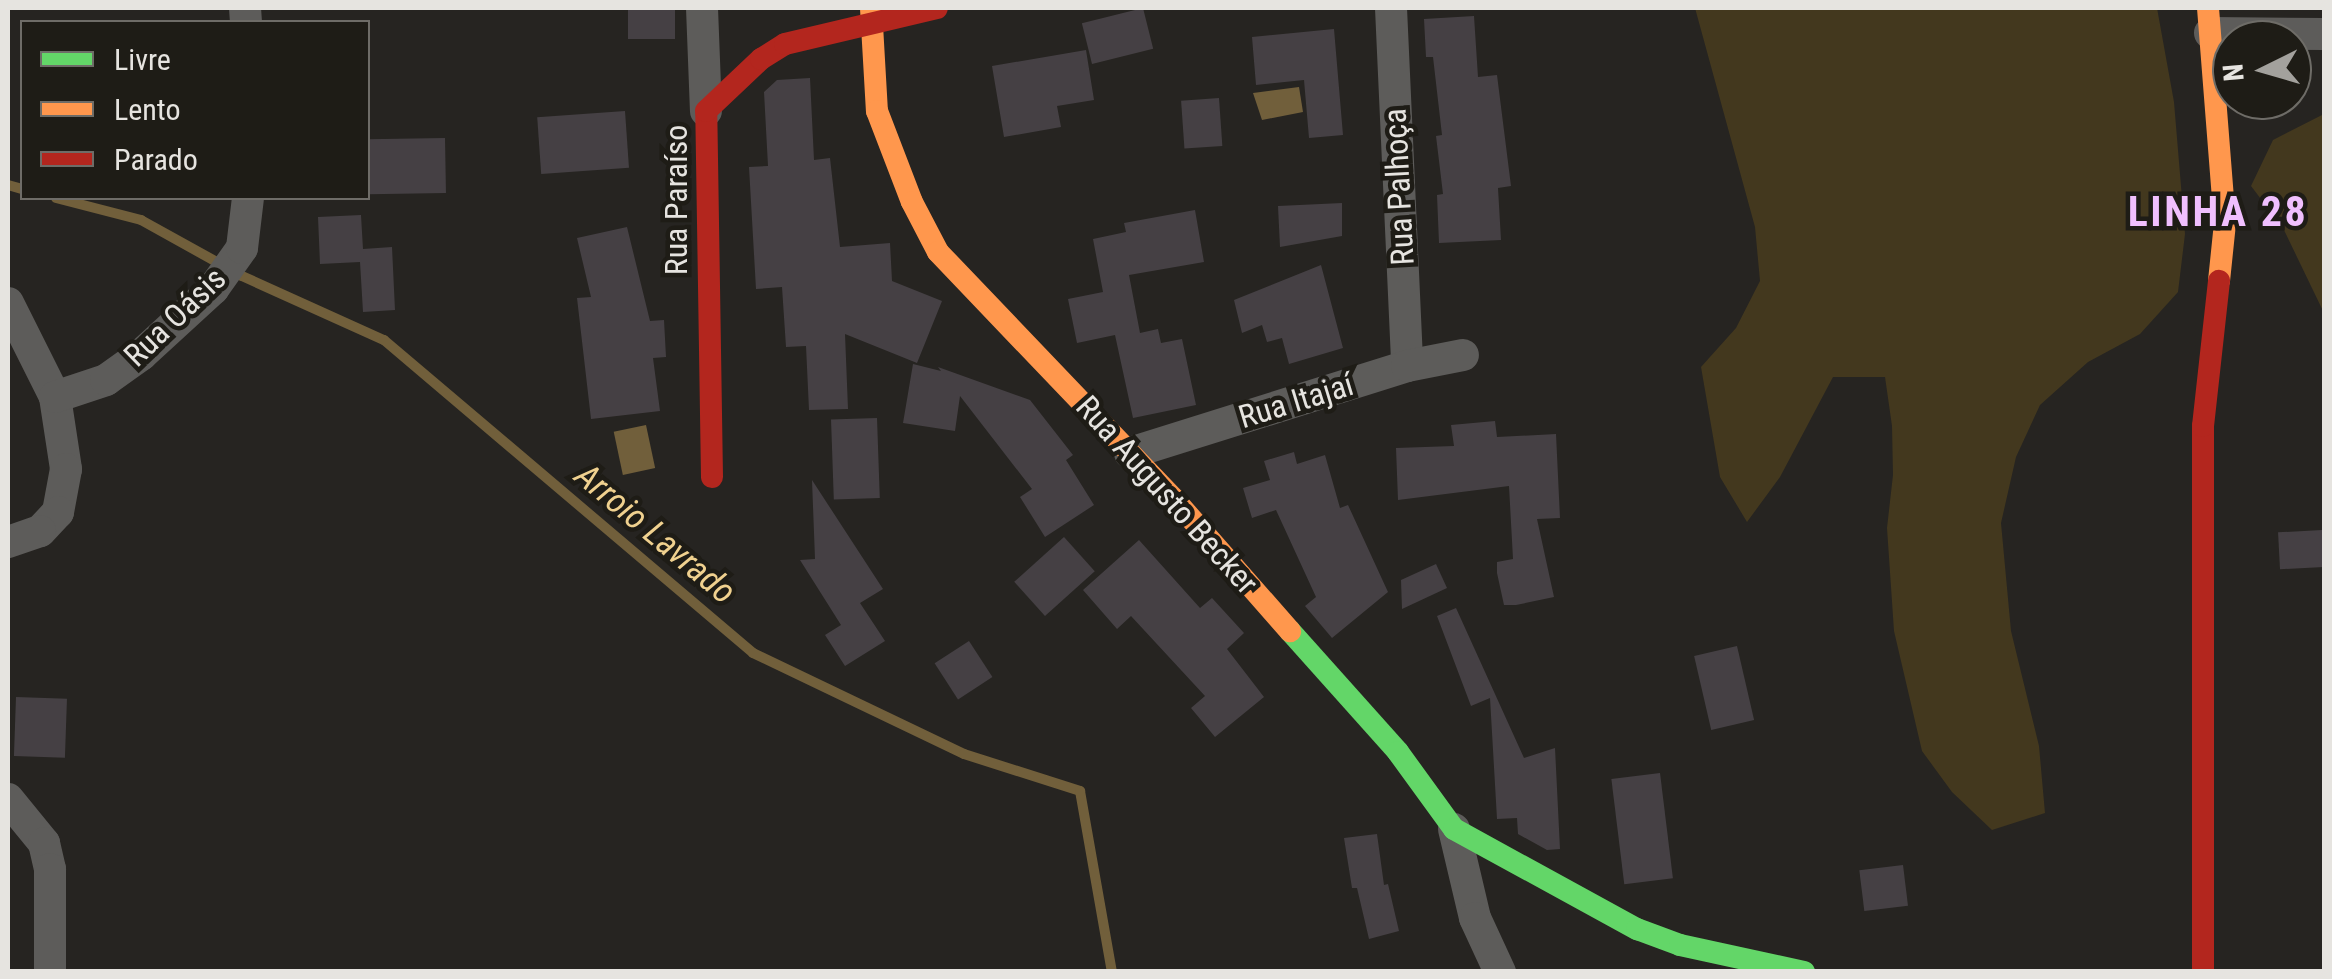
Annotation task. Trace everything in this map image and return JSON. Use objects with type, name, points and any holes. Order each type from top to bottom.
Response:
[{"type":"street","points":[[702,8],[706,111]]},
{"type":"street","name":"Rua Paraíso","points":[[712,477],[706,111],[761,59],[785,44],[870,16],[937,8]]},
{"type":"street","name":"Rua Palhoça","points":[[1391,8],[1407,366]]},
{"type":"street","name":"Rua Augusto Becker","points":[[870,16],[878,111],[912,202],[938,252],[1130,453],[1398,752],[1454,829],[1475,918],[1500,972]]},
{"type":"street","points":[[2202,972],[2203,426],[2225,223],[2209,20],[2324,34]]},
{"type":"street","name":"Rua Oásis","points":[[56,397],[106,380],[213,288],[242,248],[248,200]]},
{"type":"street","points":[[8,302],[56,397],[66,469],[58,512],[40,532],[8,542]]},
{"type":"street","name":"Rua Itajaí","points":[[1130,453],[1407,366],[1464,355]]},
{"type":"street","points":[[8,799],[44,843],[50,869],[50,972]]},
{"type":"street","points":[[1454,829],[1637,929],[1680,945],[1804,972]]},
{"type":"shaded area","points":[[1695,8],[2157,8],[2174,102],[2185,234],[2178,292],[2140,334],[2088,362],[2040,405],[2016,457],[2001,523],[2011,631],[2039,746],[2045,813],[1992,830],[1952,792],[1922,751],[1894,631],[1887,528],[1893,475],[1892,426],[1885,377],[1833,377],[1780,477],[1747,522],[1720,477],[1701,367],[1736,328],[1760,281],[1755,227]]},
{"type":"shaded area","points":[[1299,87],[1303,112],[1262,120],[1253,93]]},
{"type":"shaded area","points":[[2324,114],[2324,313],[2283,228],[2251,186],[2273,140]]},
{"type":"shaded area","points":[[646,425],[655,468],[623,475],[614,432]]},
{"type":"building","points":[[628,8],[675,8],[675,39],[628,39]]},
{"type":"building","points":[[1143,8],[1153,49],[1092,64],[1082,23]]},
{"type":"building","points":[[1474,16],[1478,77],[1497,75],[1511,186],[1498,188],[1501,240],[1439,243],[1437,195],[1443,194],[1436,136],[1442,135],[1433,57],[1426,57],[1424,19]]},
{"type":"building","points":[[1334,29],[1343,135],[1309,138],[1304,80],[1256,85],[1252,37]]},
{"type":"building","points":[[1086,50],[1094,100],[1057,106],[1061,127],[1004,137],[992,66]]},
{"type":"building","points":[[810,78],[814,160],[830,158],[840,247],[890,243],[892,281],[942,301],[917,363],[845,334],[848,409],[809,410],[806,346],[786,347],[782,287],[756,289],[749,167],[768,166],[764,92],[777,80]]},
{"type":"building","points":[[1219,98],[1222,146],[1184,149],[1181,101]]},
{"type":"building","points":[[625,111],[629,168],[541,174],[537,117]]},
{"type":"building","points":[[445,138],[446,193],[370,194],[370,139]]},
{"type":"building","points":[[1342,203],[1342,236],[1280,247],[1278,206]]},
{"type":"building","points":[[1195,210],[1204,262],[1129,275],[1140,333],[1158,329],[1161,343],[1182,339],[1196,405],[1133,418],[1115,335],[1077,343],[1068,299],[1103,292],[1093,239],[1126,232],[1124,223]]},
{"type":"building","points":[[361,215],[363,249],[392,247],[395,310],[363,312],[360,262],[320,264],[318,217]]},
{"type":"building","points":[[627,227],[650,321],[664,320],[666,357],[653,358],[660,411],[591,419],[577,298],[591,297],[577,238]]},
{"type":"building","points":[[1321,265],[1343,348],[1289,364],[1282,338],[1267,342],[1262,325],[1242,333],[1234,300]]},
{"type":"building","points":[[913,364],[941,371],[938,367],[1030,400],[1073,455],[1066,460],[1094,505],[1045,537],[1020,497],[1032,489],[960,396],[955,431],[903,423]]},
{"type":"building","points":[[877,418],[880,498],[834,500],[831,420]]},
{"type":"building","points":[[1495,421],[1497,437],[1556,434],[1560,518],[1537,519],[1554,597],[1504,605],[1497,562],[1513,559],[1509,486],[1398,500],[1396,448],[1454,446],[1451,425]]},
{"type":"building","points":[[1294,452],[1297,464],[1325,455],[1340,508],[1348,505],[1388,592],[1332,638],[1305,606],[1316,597],[1276,510],[1252,518],[1243,488],[1270,480],[1264,461]]},
{"type":"building","points":[[812,480],[883,589],[860,603],[885,641],[845,666],[825,635],[841,625],[800,560],[815,559]]},
{"type":"building","points":[[2322,530],[2324,567],[2280,569],[2278,532]]},
{"type":"building","points":[[1064,537],[1095,571],[1045,616],[1014,582]]},
{"type":"building","points":[[1139,540],[1200,608],[1212,598],[1244,633],[1227,649],[1264,697],[1215,737],[1191,708],[1205,696],[1131,616],[1117,629],[1083,590]]},
{"type":"building","points":[[1436,564],[1447,588],[1402,609],[1401,580]]},
{"type":"building","points":[[1456,608],[1524,758],[1555,748],[1560,849],[1547,850],[1518,834],[1517,818],[1497,819],[1490,698],[1471,706],[1437,616]]},
{"type":"building","points":[[969,641],[992,677],[958,699],[935,663]]},
{"type":"building","points":[[1737,646],[1754,720],[1711,730],[1694,656]]},
{"type":"building","points":[[16,697],[67,699],[65,758],[14,756]]},
{"type":"building","points":[[1660,773],[1673,878],[1624,884],[1611,779]]},
{"type":"building","points":[[1377,834],[1384,885],[1388,884],[1399,931],[1369,939],[1357,888],[1352,888],[1344,838]]},
{"type":"building","points":[[1903,865],[1908,906],[1864,911],[1859,870]]},
{"type":"waterway","name":"Arroio Lavrado","points":[[8,185],[20,188]]},
{"type":"waterway","name":"Arroio Lavrado","points":[[64,200],[141,220],[242,276],[384,340],[753,653],[964,754],[1080,791],[1112,972]]},
{"type":"traffic: fast","points":[[1290,631],[1398,752],[1454,829],[1637,929],[1680,945],[1804,972]]},
{"type":"traffic: slow","points":[[871,8],[877,111],[912,202],[938,252],[1174,499],[1290,631]]},
{"type":"traffic: slow","points":[[2208,8],[2225,223],[2219,281]]},
{"type":"traffic: jam","points":[[712,477],[706,111],[761,59],[785,44],[937,8]]},
{"type":"traffic: jam","points":[[2203,972],[2203,426],[2219,281]]},
{"type":"district","name":"LINHA 28","points":[[2218,212]]}]
